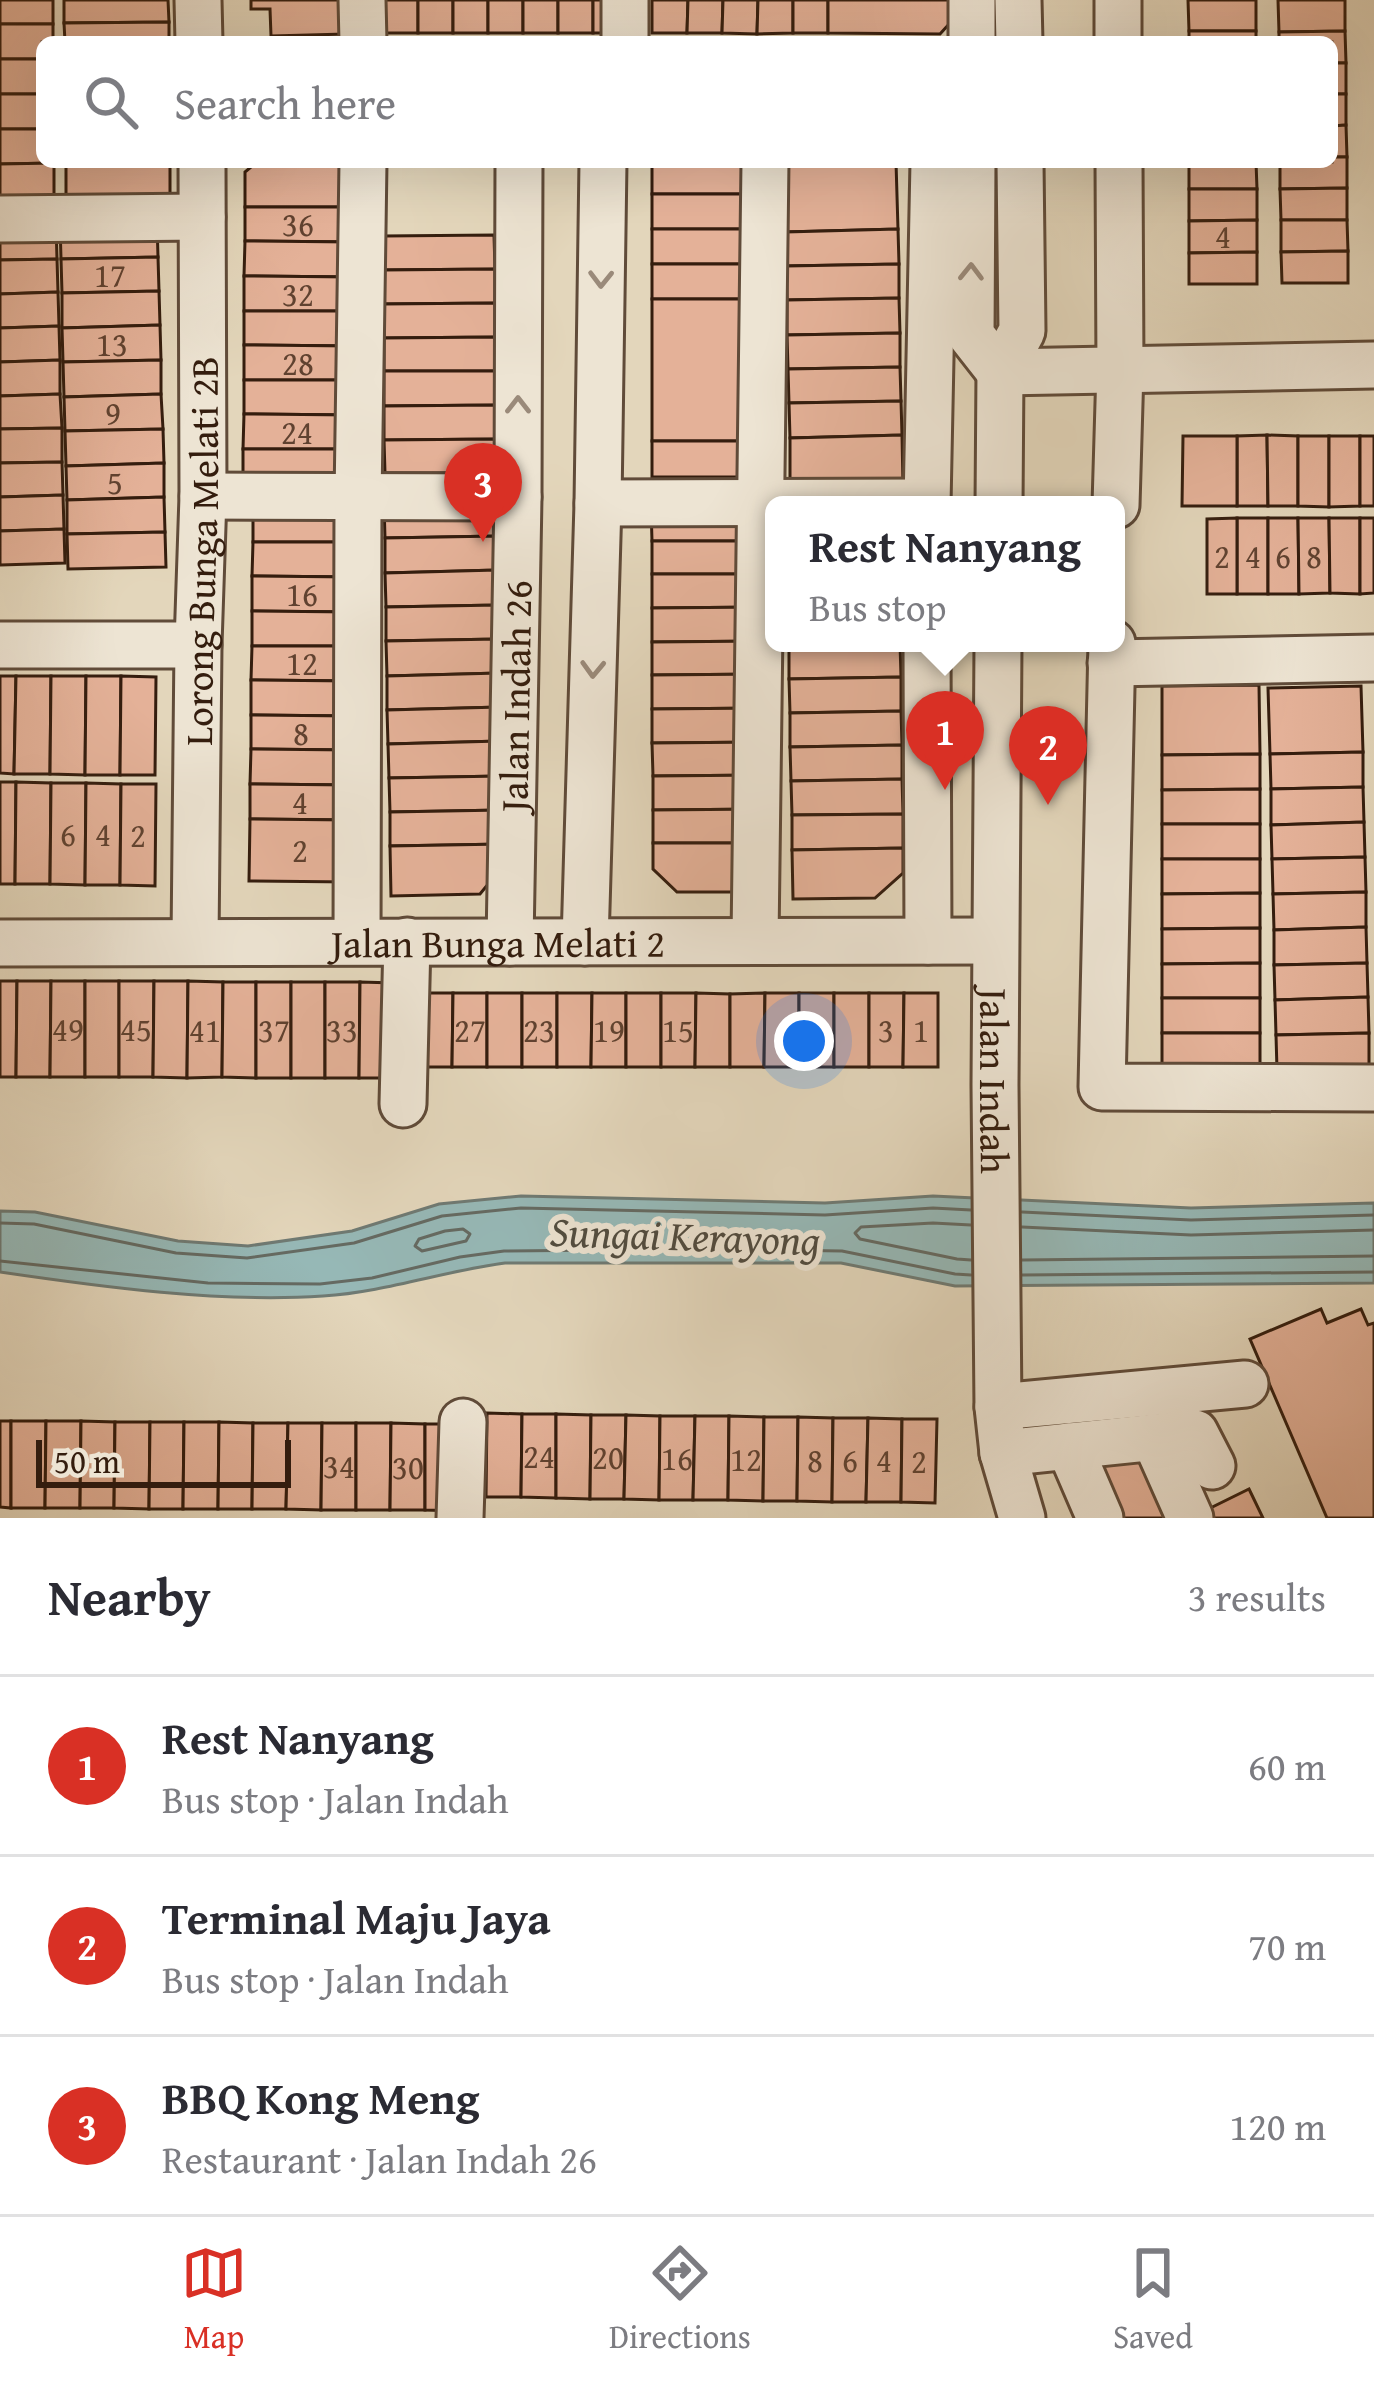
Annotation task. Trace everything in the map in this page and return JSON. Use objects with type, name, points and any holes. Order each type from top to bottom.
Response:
[{"type":"street","points":[[198,0],[200,36]]},
{"type":"street","points":[[362,0],[363,36]]},
{"type":"street","points":[[625,0],[625,36]]},
{"type":"street","points":[[972,0],[972,36]]},
{"type":"street","points":[[1018,0],[1019,36]]},
{"type":"street","points":[[1118,0],[1118,36]]},
{"type":"street","name":"Lorong Bunga Melati 2B","points":[[195,941],[203,496],[202,168]]},
{"type":"street","points":[[357,941],[363,168]]},
{"type":"street","name":"Jalan Indah 26","points":[[510,942],[519,168]]},
{"type":"street","name":"Jalan Indah 26","points":[[584,941],[603,168]]},
{"type":"street","points":[[755,940],[765,168]]},
{"type":"street","points":[[927,496],[934,168]]},
{"type":"street","points":[[972,168],[970,335],[1000,371]]},
{"type":"street","points":[[999,496],[1000,371],[1022,332],[1020,168]]},
{"type":"street","points":[[1116,496],[1119,168]]},
{"type":"street","points":[[0,219],[202,217]]},
{"type":"street","points":[[1000,371],[1374,365]]},
{"type":"street","points":[[203,496],[518,497]]},
{"type":"street","points":[[598,503],[765,501]]},
{"type":"street","points":[[0,644],[198,645]]},
{"type":"street","points":[[927,652],[928,940]]},
{"type":"street","name":"Jalan Indah","points":[[998,652],[994,1085],[998,1407],[1003,1453],[1022,1518]]},
{"type":"street","points":[[1374,658],[1112,653],[1102,1087],[1374,1088]]},
{"type":"street","points":[[403,1105],[407,941]]},
{"type":"street","name":"Jalan Bunga Melati 2","points":[[0,943],[995,941]]},
{"type":"street","points":[[998,1407],[1245,1384]]},
{"type":"street","points":[[460,1518],[463,1422]]},
{"type":"street","points":[[1003,1453],[1196,1433],[1212,1466]]},
{"type":"street","points":[[1154,1437],[1190,1518]]},
{"type":"street","points":[[1069,1446],[1100,1518]]},
{"type":"water","name":"Sungai Kerayong","points":[[521,1196],[825,1203],[933,1196],[1191,1208],[1374,1203],[1374,1283],[955,1286],[841,1263],[505,1263],[346,1294],[284,1298],[120,1288],[0,1272],[0,1211],[35,1212],[178,1241],[248,1246],[352,1231],[439,1204]]},
{"type":"building","points":[[0,0],[53,0],[53,24],[0,24]]},
{"type":"building","points":[[64,0],[168,0],[169,22],[64,23]]},
{"type":"building","points":[[251,0],[346,0],[346,34],[271,36],[270,9],[251,9]]},
{"type":"building","points":[[383,0],[418,0],[418,33],[383,33]]},
{"type":"building","points":[[418,0],[453,0],[453,33],[418,33]]},
{"type":"building","points":[[453,0],[488,0],[488,33],[453,33]]},
{"type":"building","points":[[488,0],[523,0],[523,33],[488,33]]},
{"type":"building","points":[[523,0],[558,0],[558,33],[523,33]]},
{"type":"building","points":[[558,0],[593,0],[593,33],[558,33]]},
{"type":"building","points":[[593,0],[628,0],[628,33],[593,33]]},
{"type":"building","points":[[652,0],[688,0],[687,33],[652,33]]},
{"type":"building","points":[[688,0],[723,0],[722,33],[687,33]]},
{"type":"building","points":[[723,0],[758,0],[757,34],[722,33]]},
{"type":"building","points":[[758,0],[793,0],[793,33],[757,34]]},
{"type":"building","points":[[793,0],[828,0],[828,33],[793,33]]},
{"type":"building","points":[[828,0],[960,0],[960,12],[940,34],[828,33]]},
{"type":"building","points":[[1188,0],[1256,0],[1256,31],[1189,31]]},
{"type":"building","points":[[1278,0],[1345,0],[1345,31],[1279,32]]},
{"type":"building","points":[[169,22],[169,36],[65,36],[64,23]]},
{"type":"building","points":[[0,24],[53,24],[53,36],[36,36],[36,59],[0,59]]},
{"type":"building","points":[[1189,31],[1256,31],[1256,36],[1189,36]]},
{"type":"building","points":[[1345,31],[1346,63],[1338,63],[1338,36],[1279,36],[1279,32]]},
{"type":"building","points":[[0,59],[36,59],[36,94],[0,94]]},
{"type":"building","points":[[1338,63],[1346,63],[1346,94],[1338,94]]},
{"type":"building","points":[[0,94],[36,94],[36,129],[0,129]]},
{"type":"building","points":[[1338,94],[1346,94],[1346,125],[1338,126]]},
{"type":"building","points":[[1346,125],[1347,157],[1338,157],[1338,126]]},
{"type":"building","points":[[0,129],[36,129],[36,163],[0,164]]},
{"type":"building","points":[[1338,157],[1347,157],[1347,188],[1280,189],[1280,168],[1338,168]]},
{"type":"building","points":[[0,164],[54,168],[54,199],[0,199]]},
{"type":"building","points":[[66,168],[170,168],[170,198],[66,200]]},
{"type":"building","points":[[250,168],[353,168],[352,207],[245,207],[245,172]]},
{"type":"building","points":[[652,168],[755,168],[756,194],[652,194]]},
{"type":"building","points":[[783,168],[896,168],[898,229],[785,232]]},
{"type":"building","points":[[1189,168],[1256,168],[1257,189],[1189,189]]},
{"type":"building","points":[[1347,188],[1347,220],[1281,220],[1280,189]]},
{"type":"building","points":[[1189,189],[1257,189],[1257,220],[1189,221]]},
{"type":"building","points":[[652,194],[756,194],[756,229],[652,229]]},
{"type":"building","points":[[245,207],[352,207],[352,242],[245,241]]},
{"type":"building","points":[[1257,220],[1257,252],[1189,253],[1189,221]]},
{"type":"building","points":[[1281,220],[1347,220],[1348,251],[1281,252]]},
{"type":"building","points":[[157,222],[158,257],[61,259],[60,224]]},
{"type":"building","points":[[56,225],[57,259],[0,260],[0,226]]},
{"type":"building","points":[[652,229],[756,229],[756,264],[652,264]]},
{"type":"building","points":[[898,229],[899,264],[786,266],[785,232]]},
{"type":"building","points":[[494,235],[495,269],[383,270],[384,236]]},
{"type":"building","points":[[245,241],[352,242],[352,277],[244,276]]},
{"type":"building","points":[[1348,251],[1348,283],[1282,283],[1281,252]]},
{"type":"building","points":[[1257,252],[1257,284],[1189,284],[1189,253]]},
{"type":"building","points":[[158,257],[159,291],[62,293],[61,259]]},
{"type":"building","points":[[57,259],[58,292],[0,294],[0,260]]},
{"type":"building","points":[[652,264],[756,264],[756,299],[652,299]]},
{"type":"building","points":[[899,264],[899,298],[787,300],[786,266]]},
{"type":"building","points":[[495,269],[495,303],[384,304],[383,270]]},
{"type":"building","points":[[244,276],[352,277],[352,311],[244,311]]},
{"type":"building","points":[[159,291],[160,325],[62,328],[62,293]]},
{"type":"building","points":[[58,292],[59,326],[0,328],[0,294]]},
{"type":"building","points":[[899,298],[900,333],[787,335],[787,300]]},
{"type":"building","points":[[652,299],[756,299],[756,441],[652,441]]},
{"type":"building","points":[[495,303],[495,337],[384,338],[384,304]]},
{"type":"building","points":[[244,311],[352,311],[352,346],[244,345]]},
{"type":"building","points":[[160,325],[161,360],[63,362],[62,328]]},
{"type":"building","points":[[59,326],[60,360],[0,362],[0,328]]},
{"type":"building","points":[[900,333],[900,367],[788,369],[787,335]]},
{"type":"building","points":[[495,337],[495,371],[384,371],[384,338]]},
{"type":"building","points":[[244,345],[352,346],[351,380],[244,380]]},
{"type":"building","points":[[60,360],[60,394],[0,396],[0,362]]},
{"type":"building","points":[[161,360],[161,394],[64,397],[63,362]]},
{"type":"building","points":[[900,367],[901,401],[789,403],[788,369]]},
{"type":"building","points":[[384,371],[495,371],[495,405],[384,406]]},
{"type":"building","points":[[244,380],[351,380],[351,415],[244,414]]},
{"type":"building","points":[[60,394],[62,428],[0,429],[0,396]]},
{"type":"building","points":[[161,394],[163,429],[65,431],[64,397]]},
{"type":"building","points":[[901,401],[902,435],[790,438],[789,403]]},
{"type":"building","points":[[495,405],[495,439],[384,440],[384,406]]},
{"type":"building","points":[[244,414],[351,415],[351,449],[243,449]]},
{"type":"building","points":[[62,428],[62,462],[0,463],[0,429]]},
{"type":"building","points":[[163,429],[164,463],[66,466],[65,431]]},
{"type":"building","points":[[902,435],[903,486],[790,489],[790,438]]},
{"type":"building","points":[[1267,435],[1268,506],[1237,506],[1237,436]]},
{"type":"building","points":[[1267,435],[1298,436],[1298,506],[1268,506]]},
{"type":"building","points":[[1183,436],[1237,436],[1237,506],[1182,506]]},
{"type":"building","points":[[1298,436],[1329,436],[1329,507],[1298,506]]},
{"type":"building","points":[[1329,436],[1360,436],[1360,506],[1329,507]]},
{"type":"building","points":[[1360,436],[1374,436],[1374,506],[1360,506]]},
{"type":"building","points":[[495,439],[495,473],[385,473],[384,440]]},
{"type":"building","points":[[652,441],[756,441],[756,477],[652,477]]},
{"type":"building","points":[[243,449],[351,449],[350,484],[243,483]]},
{"type":"building","points":[[62,462],[63,495],[0,497],[0,463]]},
{"type":"building","points":[[164,463],[164,497],[67,500],[66,466]]},
{"type":"building","points":[[63,495],[64,529],[0,531],[0,497]]},
{"type":"building","points":[[164,497],[165,532],[67,534],[67,500]]},
{"type":"building","points":[[496,502],[497,536],[385,538],[384,504]]},
{"type":"building","points":[[253,507],[353,508],[353,542],[253,542]]},
{"type":"building","points":[[651,507],[763,507],[763,541],[652,541]]},
{"type":"building","points":[[1237,518],[1268,518],[1268,594],[1237,594]]},
{"type":"building","points":[[1237,518],[1237,594],[1207,594],[1207,519]]},
{"type":"building","points":[[1268,518],[1298,518],[1299,594],[1268,594]]},
{"type":"building","points":[[1298,518],[1329,518],[1330,593],[1299,594]]},
{"type":"building","points":[[1329,518],[1360,518],[1360,594],[1330,593]]},
{"type":"building","points":[[1360,518],[1374,518],[1374,593],[1360,594]]},
{"type":"building","points":[[64,529],[65,563],[0,565],[0,531]]},
{"type":"building","points":[[165,532],[166,567],[68,569],[67,534]]},
{"type":"building","points":[[497,536],[497,570],[385,573],[385,538]]},
{"type":"building","points":[[652,541],[763,541],[763,574],[652,574]]},
{"type":"building","points":[[253,542],[353,542],[353,577],[252,576]]},
{"type":"building","points":[[497,570],[498,605],[386,607],[385,573]]},
{"type":"building","points":[[652,574],[763,574],[763,607],[652,608]]},
{"type":"building","points":[[252,576],[353,577],[352,612],[252,611]]},
{"type":"building","points":[[498,605],[498,639],[386,641],[386,607]]},
{"type":"building","points":[[763,607],[764,641],[652,642],[652,608]]},
{"type":"building","points":[[252,611],[352,612],[352,646],[252,646]]},
{"type":"building","points":[[498,639],[499,673],[387,676],[386,641]]},
{"type":"building","points":[[764,641],[764,674],[652,675],[652,642]]},
{"type":"building","points":[[252,646],[352,646],[352,681],[251,680]]},
{"type":"building","points":[[789,652],[900,652],[901,677],[789,679]]},
{"type":"building","points":[[499,673],[500,707],[387,710],[387,676]]},
{"type":"building","points":[[764,674],[764,708],[652,709],[652,675]]},
{"type":"building","points":[[0,676],[16,676],[14,774],[0,773]]},
{"type":"building","points":[[16,676],[51,676],[50,774],[14,774]]},
{"type":"building","points":[[51,676],[86,676],[85,775],[50,774]]},
{"type":"building","points":[[86,676],[121,676],[120,775],[85,775]]},
{"type":"building","points":[[121,676],[156,677],[155,775],[120,775]]},
{"type":"building","points":[[901,677],[901,711],[790,713],[789,679]]},
{"type":"building","points":[[251,680],[352,681],[351,716],[251,715]]},
{"type":"building","points":[[1259,685],[1260,754],[1162,755],[1162,686]]},
{"type":"building","points":[[1361,686],[1363,752],[1270,754],[1268,688]]},
{"type":"building","points":[[500,707],[500,741],[388,744],[387,710]]},
{"type":"building","points":[[764,708],[765,742],[652,743],[652,709]]},
{"type":"building","points":[[901,711],[902,745],[790,747],[790,713]]},
{"type":"building","points":[[251,715],[351,716],[351,750],[251,749]]},
{"type":"building","points":[[500,741],[501,776],[389,778],[388,744]]},
{"type":"building","points":[[765,742],[765,775],[653,776],[652,743]]},
{"type":"building","points":[[902,745],[902,779],[791,781],[790,747]]},
{"type":"building","points":[[251,749],[351,750],[350,785],[250,784]]},
{"type":"building","points":[[1363,752],[1363,787],[1271,789],[1270,754]]},
{"type":"building","points":[[1260,754],[1260,789],[1162,790],[1162,755]]},
{"type":"building","points":[[765,775],[765,809],[653,810],[653,776]]},
{"type":"building","points":[[501,776],[502,810],[390,812],[389,778]]},
{"type":"building","points":[[902,779],[903,814],[792,815],[791,781]]},
{"type":"building","points":[[0,782],[16,782],[15,884],[0,884]]},
{"type":"building","points":[[16,782],[51,783],[50,884],[15,884]]},
{"type":"building","points":[[51,783],[86,783],[85,885],[50,884]]},
{"type":"building","points":[[86,783],[121,784],[120,885],[85,885]]},
{"type":"building","points":[[121,784],[156,784],[155,886],[120,885]]},
{"type":"building","points":[[250,784],[350,785],[350,820],[250,819]]},
{"type":"building","points":[[1363,787],[1364,822],[1271,825],[1271,789]]},
{"type":"building","points":[[1260,789],[1260,824],[1162,824],[1162,790]]},
{"type":"building","points":[[765,809],[765,843],[653,843],[653,810]]},
{"type":"building","points":[[502,810],[503,844],[390,846],[390,812]]},
{"type":"building","points":[[903,814],[903,848],[792,850],[792,815]]},
{"type":"building","points":[[250,819],[350,820],[350,882],[249,881]]},
{"type":"building","points":[[1364,822],[1365,857],[1272,859],[1271,825]]},
{"type":"building","points":[[1162,824],[1260,824],[1260,859],[1162,859]]},
{"type":"building","points":[[653,843],[765,843],[765,892],[677,892],[653,869]]},
{"type":"building","points":[[503,844],[503,866],[480,894],[391,896],[390,846]]},
{"type":"building","points":[[903,848],[903,873],[875,898],[793,899],[792,850]]},
{"type":"building","points":[[1365,857],[1366,892],[1273,894],[1272,859]]},
{"type":"building","points":[[1162,859],[1260,859],[1260,893],[1162,894]]},
{"type":"building","points":[[1366,892],[1366,927],[1274,930],[1273,894]]},
{"type":"building","points":[[1260,893],[1260,928],[1162,929],[1162,894]]},
{"type":"building","points":[[1366,927],[1367,963],[1274,965],[1274,930]]},
{"type":"building","points":[[1260,928],[1260,963],[1162,964],[1162,929]]},
{"type":"building","points":[[1260,963],[1260,998],[1162,998],[1162,964]]},
{"type":"building","points":[[1367,963],[1368,997],[1275,1000],[1274,965]]},
{"type":"building","points":[[0,981],[17,981],[16,1077],[0,1077]]},
{"type":"building","points":[[17,981],[51,981],[50,1077],[16,1077]]},
{"type":"building","points":[[51,981],[85,981],[85,1077],[50,1077]]},
{"type":"building","points":[[85,981],[119,981],[119,1077],[85,1077]]},
{"type":"building","points":[[119,981],[154,981],[153,1077],[119,1077]]},
{"type":"building","points":[[154,981],[188,981],[187,1078],[153,1077]]},
{"type":"building","points":[[188,981],[223,982],[222,1077],[187,1078]]},
{"type":"building","points":[[223,982],[256,982],[256,1078],[222,1077]]},
{"type":"building","points":[[256,982],[291,982],[291,1078],[256,1078]]},
{"type":"building","points":[[291,982],[325,982],[325,1078],[291,1078]]},
{"type":"building","points":[[325,982],[360,982],[359,1078],[325,1078]]},
{"type":"building","points":[[360,982],[394,983],[393,1078],[359,1078]]},
{"type":"building","points":[[418,993],[453,993],[452,1067],[418,1067]]},
{"type":"building","points":[[453,993],[487,993],[487,1067],[452,1067]]},
{"type":"building","points":[[487,993],[522,993],[522,1067],[487,1067]]},
{"type":"building","points":[[522,993],[557,993],[557,1067],[522,1067]]},
{"type":"building","points":[[557,993],[592,993],[591,1067],[557,1067]]},
{"type":"building","points":[[592,993],[626,993],[626,1067],[591,1067]]},
{"type":"building","points":[[626,993],[661,993],[661,1067],[626,1067]]},
{"type":"building","points":[[661,993],[696,993],[695,1067],[661,1067]]},
{"type":"building","points":[[696,993],[730,994],[730,1067],[695,1067]]},
{"type":"building","points":[[765,993],[764,1067],[730,1067],[730,994]]},
{"type":"building","points":[[765,993],[799,993],[799,1067],[764,1067]]},
{"type":"building","points":[[799,993],[834,993],[834,1067],[799,1067]]},
{"type":"building","points":[[834,993],[869,993],[869,1067],[834,1067]]},
{"type":"building","points":[[869,993],[904,993],[903,1067],[869,1067]]},
{"type":"building","points":[[904,993],[938,993],[938,1067],[903,1067]]},
{"type":"building","points":[[1368,997],[1369,1033],[1276,1035],[1275,1000]]},
{"type":"building","points":[[1162,998],[1260,998],[1260,1033],[1162,1033]]},
{"type":"building","points":[[1162,1033],[1260,1033],[1260,1068],[1162,1068]]},
{"type":"building","points":[[1369,1033],[1369,1068],[1277,1070],[1276,1035]]},
{"type":"building","points":[[1321,1309],[1327,1323],[1361,1309],[1368,1325],[1374,1323],[1374,1518],[1327,1518],[1250,1339]]},
{"type":"building","points":[[487,1413],[522,1414],[521,1497],[486,1497]]},
{"type":"building","points":[[522,1414],[556,1414],[556,1498],[521,1497]]},
{"type":"building","points":[[556,1414],[591,1415],[590,1499],[556,1498]]},
{"type":"building","points":[[591,1415],[626,1415],[624,1499],[590,1499]]},
{"type":"building","points":[[626,1415],[660,1416],[659,1500],[624,1499]]},
{"type":"building","points":[[660,1416],[695,1416],[693,1500],[659,1500]]},
{"type":"building","points":[[695,1416],[729,1416],[728,1500],[693,1500]]},
{"type":"building","points":[[729,1416],[764,1417],[763,1501],[728,1500]]},
{"type":"building","points":[[764,1417],[798,1417],[797,1501],[763,1501]]},
{"type":"building","points":[[798,1417],[833,1418],[832,1502],[797,1501]]},
{"type":"building","points":[[833,1418],[868,1418],[866,1502],[832,1502]]},
{"type":"building","points":[[868,1418],[902,1419],[901,1502],[866,1502]]},
{"type":"building","points":[[902,1419],[937,1419],[935,1503],[901,1502]]},
{"type":"building","points":[[0,1421],[11,1421],[11,1508],[0,1507]]},
{"type":"building","points":[[11,1421],[46,1421],[45,1508],[11,1508]]},
{"type":"building","points":[[46,1421],[81,1421],[80,1508],[45,1508]]},
{"type":"building","points":[[81,1421],[115,1422],[114,1508],[80,1508]]},
{"type":"building","points":[[115,1422],[150,1422],[149,1509],[114,1508]]},
{"type":"building","points":[[150,1422],[184,1422],[183,1509],[149,1509]]},
{"type":"building","points":[[184,1422],[219,1422],[218,1509],[183,1509]]},
{"type":"building","points":[[219,1422],[253,1423],[252,1509],[218,1509]]},
{"type":"building","points":[[253,1423],[288,1423],[286,1509],[252,1509]]},
{"type":"building","points":[[288,1423],[322,1423],[321,1510],[286,1509]]},
{"type":"building","points":[[322,1423],[356,1423],[356,1510],[321,1510]]},
{"type":"building","points":[[356,1423],[391,1423],[390,1510],[356,1510]]},
{"type":"building","points":[[391,1423],[425,1424],[425,1510],[390,1510]]},
{"type":"building","points":[[425,1424],[460,1424],[459,1511],[425,1510]]},
{"type":"building","points":[[1138,1450],[1171,1518],[1113,1518],[1091,1472]]},
{"type":"building","points":[[1249,1489],[1263,1518],[1190,1518]]},
{"type":"place","name":"BBQ Kong Meng","points":[[483,542]]},
{"type":"place","name":"Rest Nanyang","points":[[945,790]]},
{"type":"place","name":"Terminal Maju Jaya","points":[[1048,805]]}]
